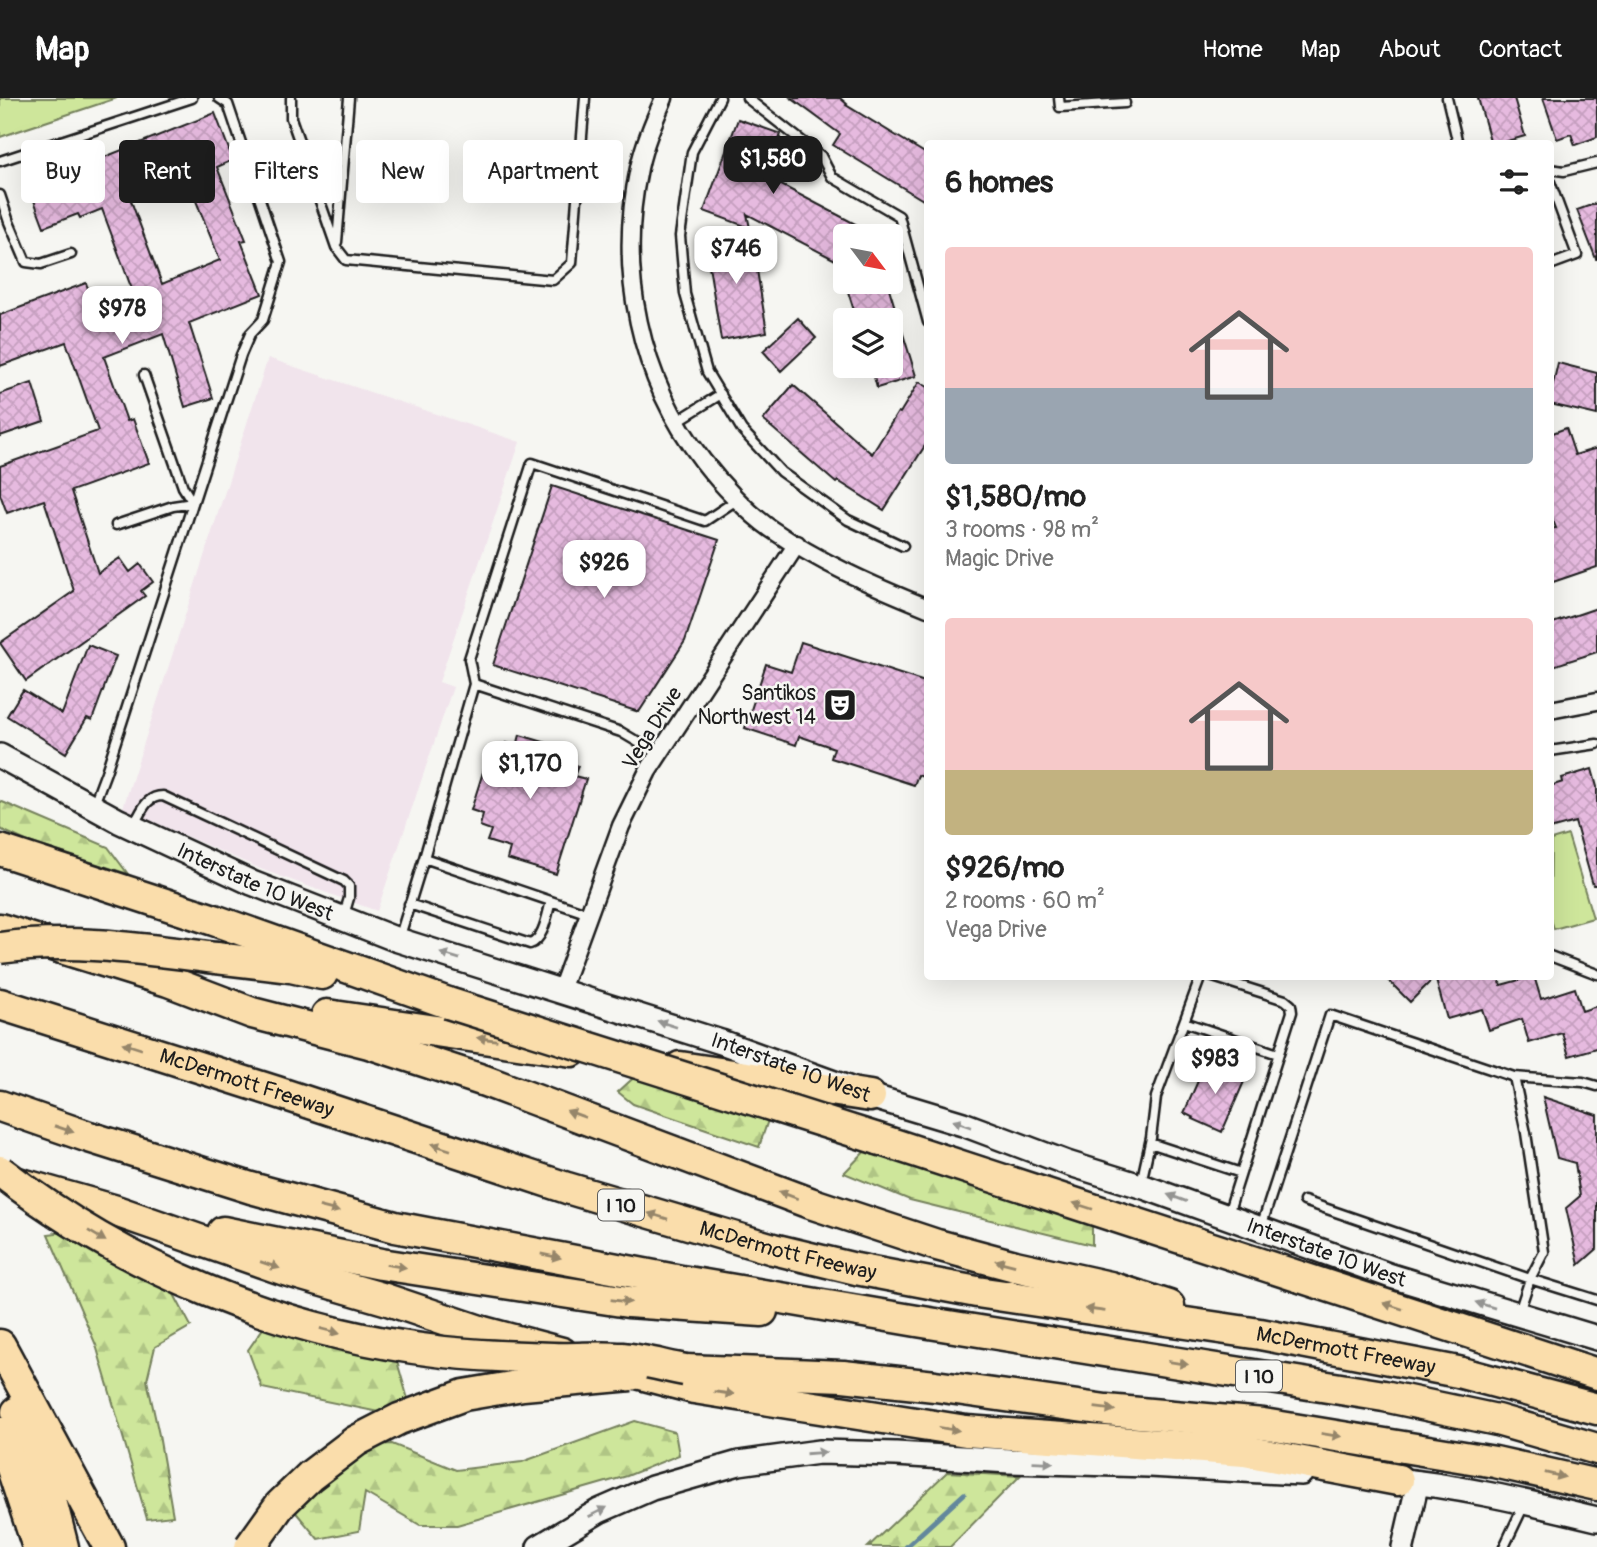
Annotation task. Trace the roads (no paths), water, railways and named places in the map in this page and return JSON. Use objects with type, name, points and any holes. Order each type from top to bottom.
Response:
[{"type":"highway","points":[[0,850],[214,919],[448,1003],[878,1139],[1597,1374]]},
{"type":"highway","points":[[0,929],[168,981],[252,1013],[369,1043],[485,1081],[810,1203],[937,1245],[1014,1266],[1110,1287],[1260,1334]]},
{"type":"highway","points":[[0,948],[27,944],[78,944],[291,967],[448,1003]]},
{"type":"highway","points":[[168,981],[314,1013],[870,1096]]},
{"type":"highway","name":"McDermott Freeway","points":[[0,1004],[567,1188],[773,1249],[977,1293],[1260,1334],[1458,1372],[1597,1409]]},
{"type":"highway","name":"McDermott Freeway","points":[[0,1106],[239,1184],[395,1227],[917,1321],[1384,1396],[1497,1420],[1597,1449]]},
{"type":"highway","points":[[6,1177],[113,1210],[285,1270],[385,1299],[483,1332],[694,1388],[966,1431],[1245,1451],[1408,1481]]},
{"type":"highway","points":[[6,1177],[121,1250],[172,1276],[287,1319],[340,1334],[439,1352],[554,1358],[621,1358],[685,1370]]},
{"type":"highway","points":[[113,1210],[381,1264],[628,1302],[917,1321]]},
{"type":"highway","points":[[0,1345],[109,1547]]},
{"type":"highway","points":[[250,1547],[279,1505],[310,1476],[356,1441],[399,1419],[464,1395],[523,1385],[685,1370],[843,1376],[1106,1410],[1263,1424],[1496,1462],[1597,1485]]},
{"type":"highway","points":[[0,1373],[46,1481],[63,1547]]},
{"type":"highway","points":[[0,1432],[38,1547]]},
{"type":"main road","name":"Interstate 10 West","points":[[0,756],[132,827],[252,883],[398,940],[722,1042],[870,1096],[963,1124],[1067,1163],[1140,1185],[1391,1276],[1597,1338]]},
{"type":"main road","points":[[539,1547],[598,1511],[652,1488],[739,1463],[819,1452],[1331,1474],[1408,1481],[1597,1519]]},
{"type":"street","points":[[664,98],[639,166],[631,227],[631,276],[645,349],[657,383],[676,422],[715,476],[769,528],[845,572],[924,606]]},
{"type":"street","name":"Vega Drive","points":[[561,990],[621,826],[659,754],[797,544]]},
{"type":"street","points":[[1554,709],[1597,701]]},
{"type":"street","points":[[1404,1547],[1408,1481]]},
{"type":"lane","points":[[0,161],[192,98]]},
{"type":"lane","points":[[93,806],[241,355],[250,334],[263,320],[281,262],[228,104],[219,98]]},
{"type":"lane","points":[[291,98],[290,118],[336,247],[346,260],[553,281],[572,262],[585,98]]},
{"type":"lane","points":[[336,247],[349,98]]},
{"type":"lane","points":[[720,98],[692,152],[680,236],[685,294],[708,372],[742,430],[781,472],[848,520],[903,546]]},
{"type":"lane","points":[[747,98],[821,156],[832,177],[899,216],[924,307]]},
{"type":"lane","points":[[1059,98],[1060,107],[1125,103]]},
{"type":"lane","points":[[1447,98],[1457,140]]},
{"type":"lane","points":[[1554,170],[1564,171],[1597,163]]},
{"type":"lane","points":[[1554,193],[1577,255],[1554,264]]},
{"type":"lane","points":[[0,195],[26,262],[41,264],[71,254]]},
{"type":"lane","points":[[144,375],[183,487],[193,503]]},
{"type":"lane","points":[[676,422],[721,394]]},
{"type":"lane","points":[[398,940],[474,684],[469,659],[533,463],[705,521],[738,499]]},
{"type":"lane","points":[[116,525],[173,506],[193,503]]},
{"type":"lane","points":[[474,684],[621,732],[659,754]]},
{"type":"lane","points":[[1554,750],[1597,744]]},
{"type":"lane","points":[[132,827],[147,800],[163,796],[344,881],[349,886],[349,898],[343,918]]},
{"type":"lane","points":[[424,858],[589,914]]},
{"type":"lane","points":[[409,904],[530,944],[540,938],[551,901]]},
{"type":"lane","points":[[1554,958],[1597,974]]},
{"type":"lane","points":[[1140,1185],[1150,1143],[1156,1097],[1200,980]]},
{"type":"lane","points":[[1222,980],[1285,1000],[1291,1005],[1292,1012],[1227,1217]]},
{"type":"lane","points":[[1261,1229],[1330,1015],[1514,1077],[1583,1082],[1597,1086]]},
{"type":"lane","points":[[1184,1022],[1278,1054]]},
{"type":"lane","points":[[1514,1077],[1526,1133],[1544,1252],[1530,1279],[1518,1315]]},
{"type":"lane","points":[[1150,1143],[1241,1173]]},
{"type":"lane","points":[[1304,1202],[1597,1300]]},
{"type":"lane","points":[[1504,1547],[1525,1503]]},
{"type":"waterway","points":[[906,1547],[964,1494]]},
{"type":"place","name":"Santikos Northwest 14","points":[[840,705]]}]
